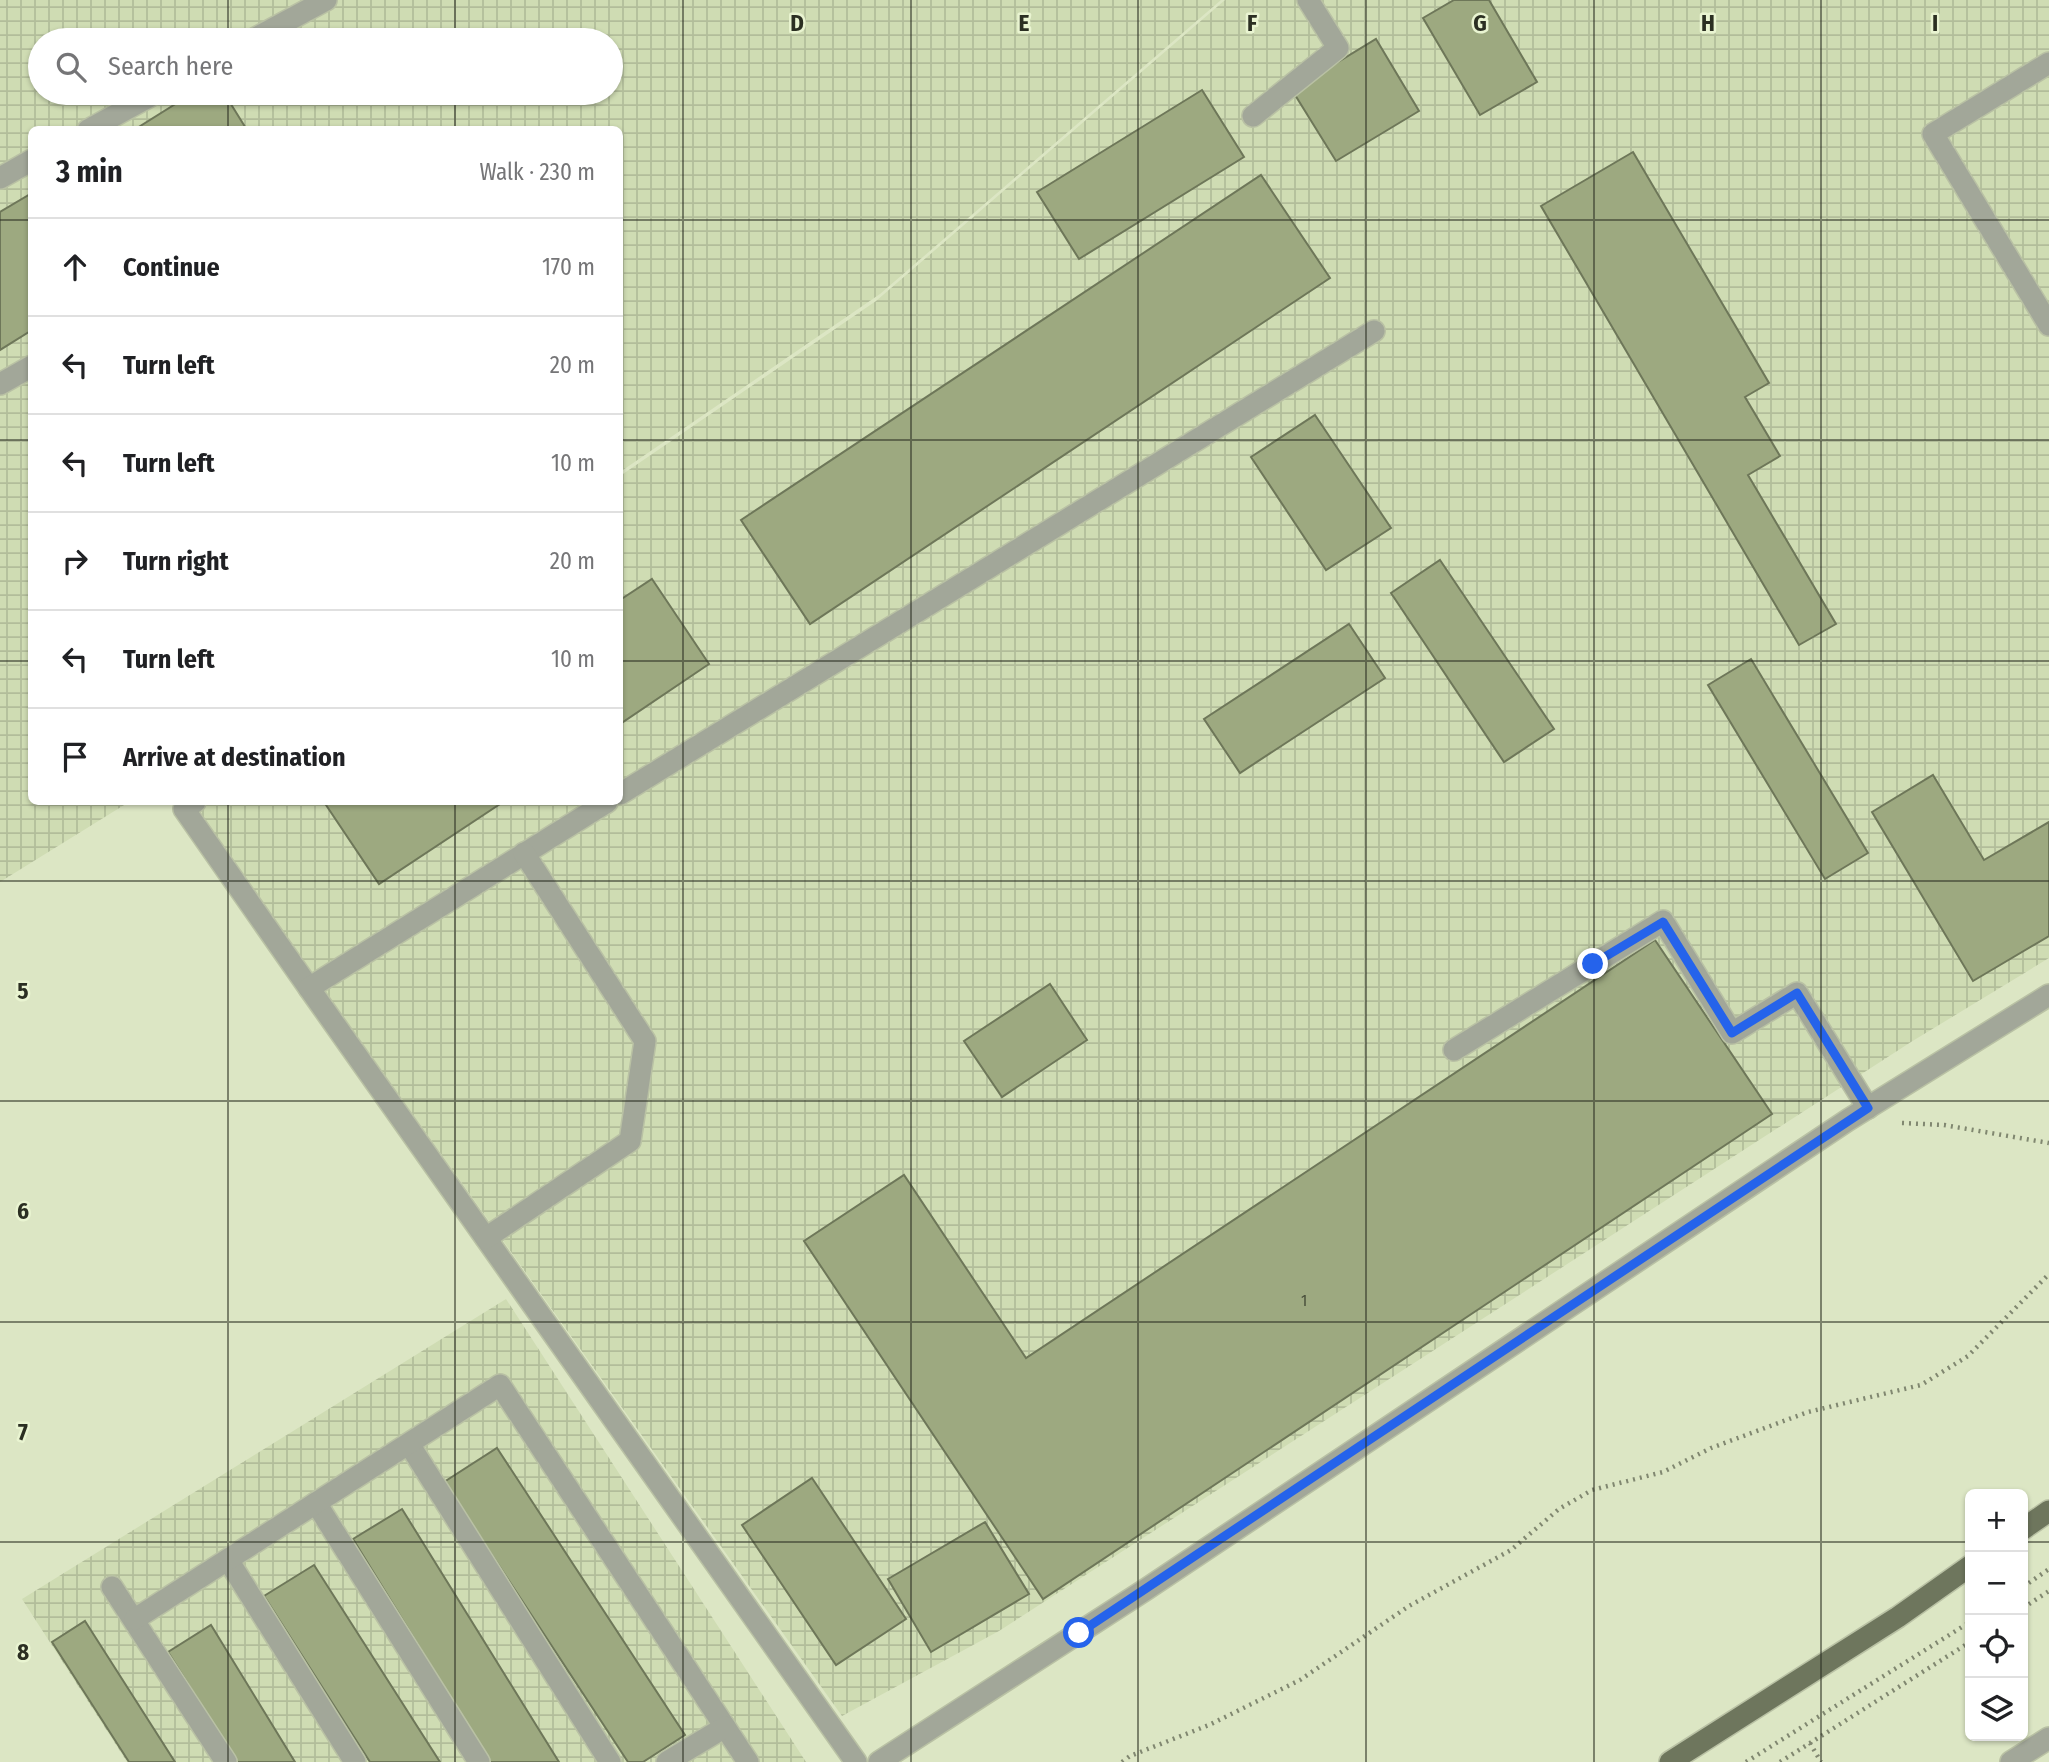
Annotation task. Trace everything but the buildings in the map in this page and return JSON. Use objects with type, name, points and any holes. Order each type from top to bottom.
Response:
[{"type":"main road","points":[[2028,1526],[2049,1511]]},
{"type":"main road","points":[[1670,1762],[1898,1617],[1965,1570]]},
{"type":"street","points":[[274,28],[326,0]]},
{"type":"street","points":[[1252,116],[1338,48],[1308,0]]},
{"type":"street","points":[[2049,63],[1933,134],[2049,325]]},
{"type":"street","points":[[95,126],[134,105]]},
{"type":"street","points":[[0,178],[28,162]]},
{"type":"street","points":[[623,792],[1374,331]]},
{"type":"street","points":[[0,384],[28,368]]},
{"type":"street","points":[[190,805],[184,809],[856,1762]]},
{"type":"street","points":[[309,988],[602,805]]},
{"type":"street","points":[[486,1238],[630,1141],[645,1041],[524,853]]},
{"type":"street","points":[[1454,1051],[1663,922],[1732,1033],[1797,993],[1868,1108]]},
{"type":"street","points":[[879,1762],[1145,1590],[1848,1120],[2049,995]]},
{"type":"street","points":[[135,1619],[500,1385],[748,1762]]},
{"type":"street","points":[[409,1444],[610,1762]]},
{"type":"street","points":[[316,1503],[479,1762]]},
{"type":"street","points":[[228,1560],[355,1762]]},
{"type":"street","points":[[112,1587],[226,1762]]},
{"type":"street","points":[[667,1762],[725,1727]]},
{"type":"street","points":[[2011,1762],[2049,1738]]},
{"type":"path","points":[[1848,1120],[1944,1125],[2049,1143]]},
{"type":"path","points":[[1122,1762],[1130,1756],[1209,1725],[1300,1680],[1409,1606],[1511,1550],[1559,1509],[1592,1490],[1663,1472],[1711,1448],[1808,1412],[1922,1385],[1968,1356],[2049,1274]]},
{"type":"path","points":[[2028,1584],[2049,1569]]},
{"type":"path","points":[[2028,1605],[2049,1591]]},
{"type":"path","points":[[1746,1762],[1965,1625]]},
{"type":"path","points":[[1780,1762],[1965,1645]]},
{"type":"path","points":[[1810,1743],[1821,1762]]},
{"type":"shaded area","points":[[0,0],[1221,0],[880,294],[623,470],[623,126],[28,126],[28,805],[124,805],[0,882]]},
{"type":"shaded area","points":[[1225,0],[2049,0],[2049,958],[1911,1042],[999,1631],[842,1716],[192,805],[623,805],[623,474],[876,301]]},
{"type":"shaded area","points":[[506,1299],[806,1762],[127,1762],[22,1599]]},
{"type":"route","points":[[1079,1633],[1868,1108],[1797,993],[1732,1033],[1663,922],[1593,964]]}]
